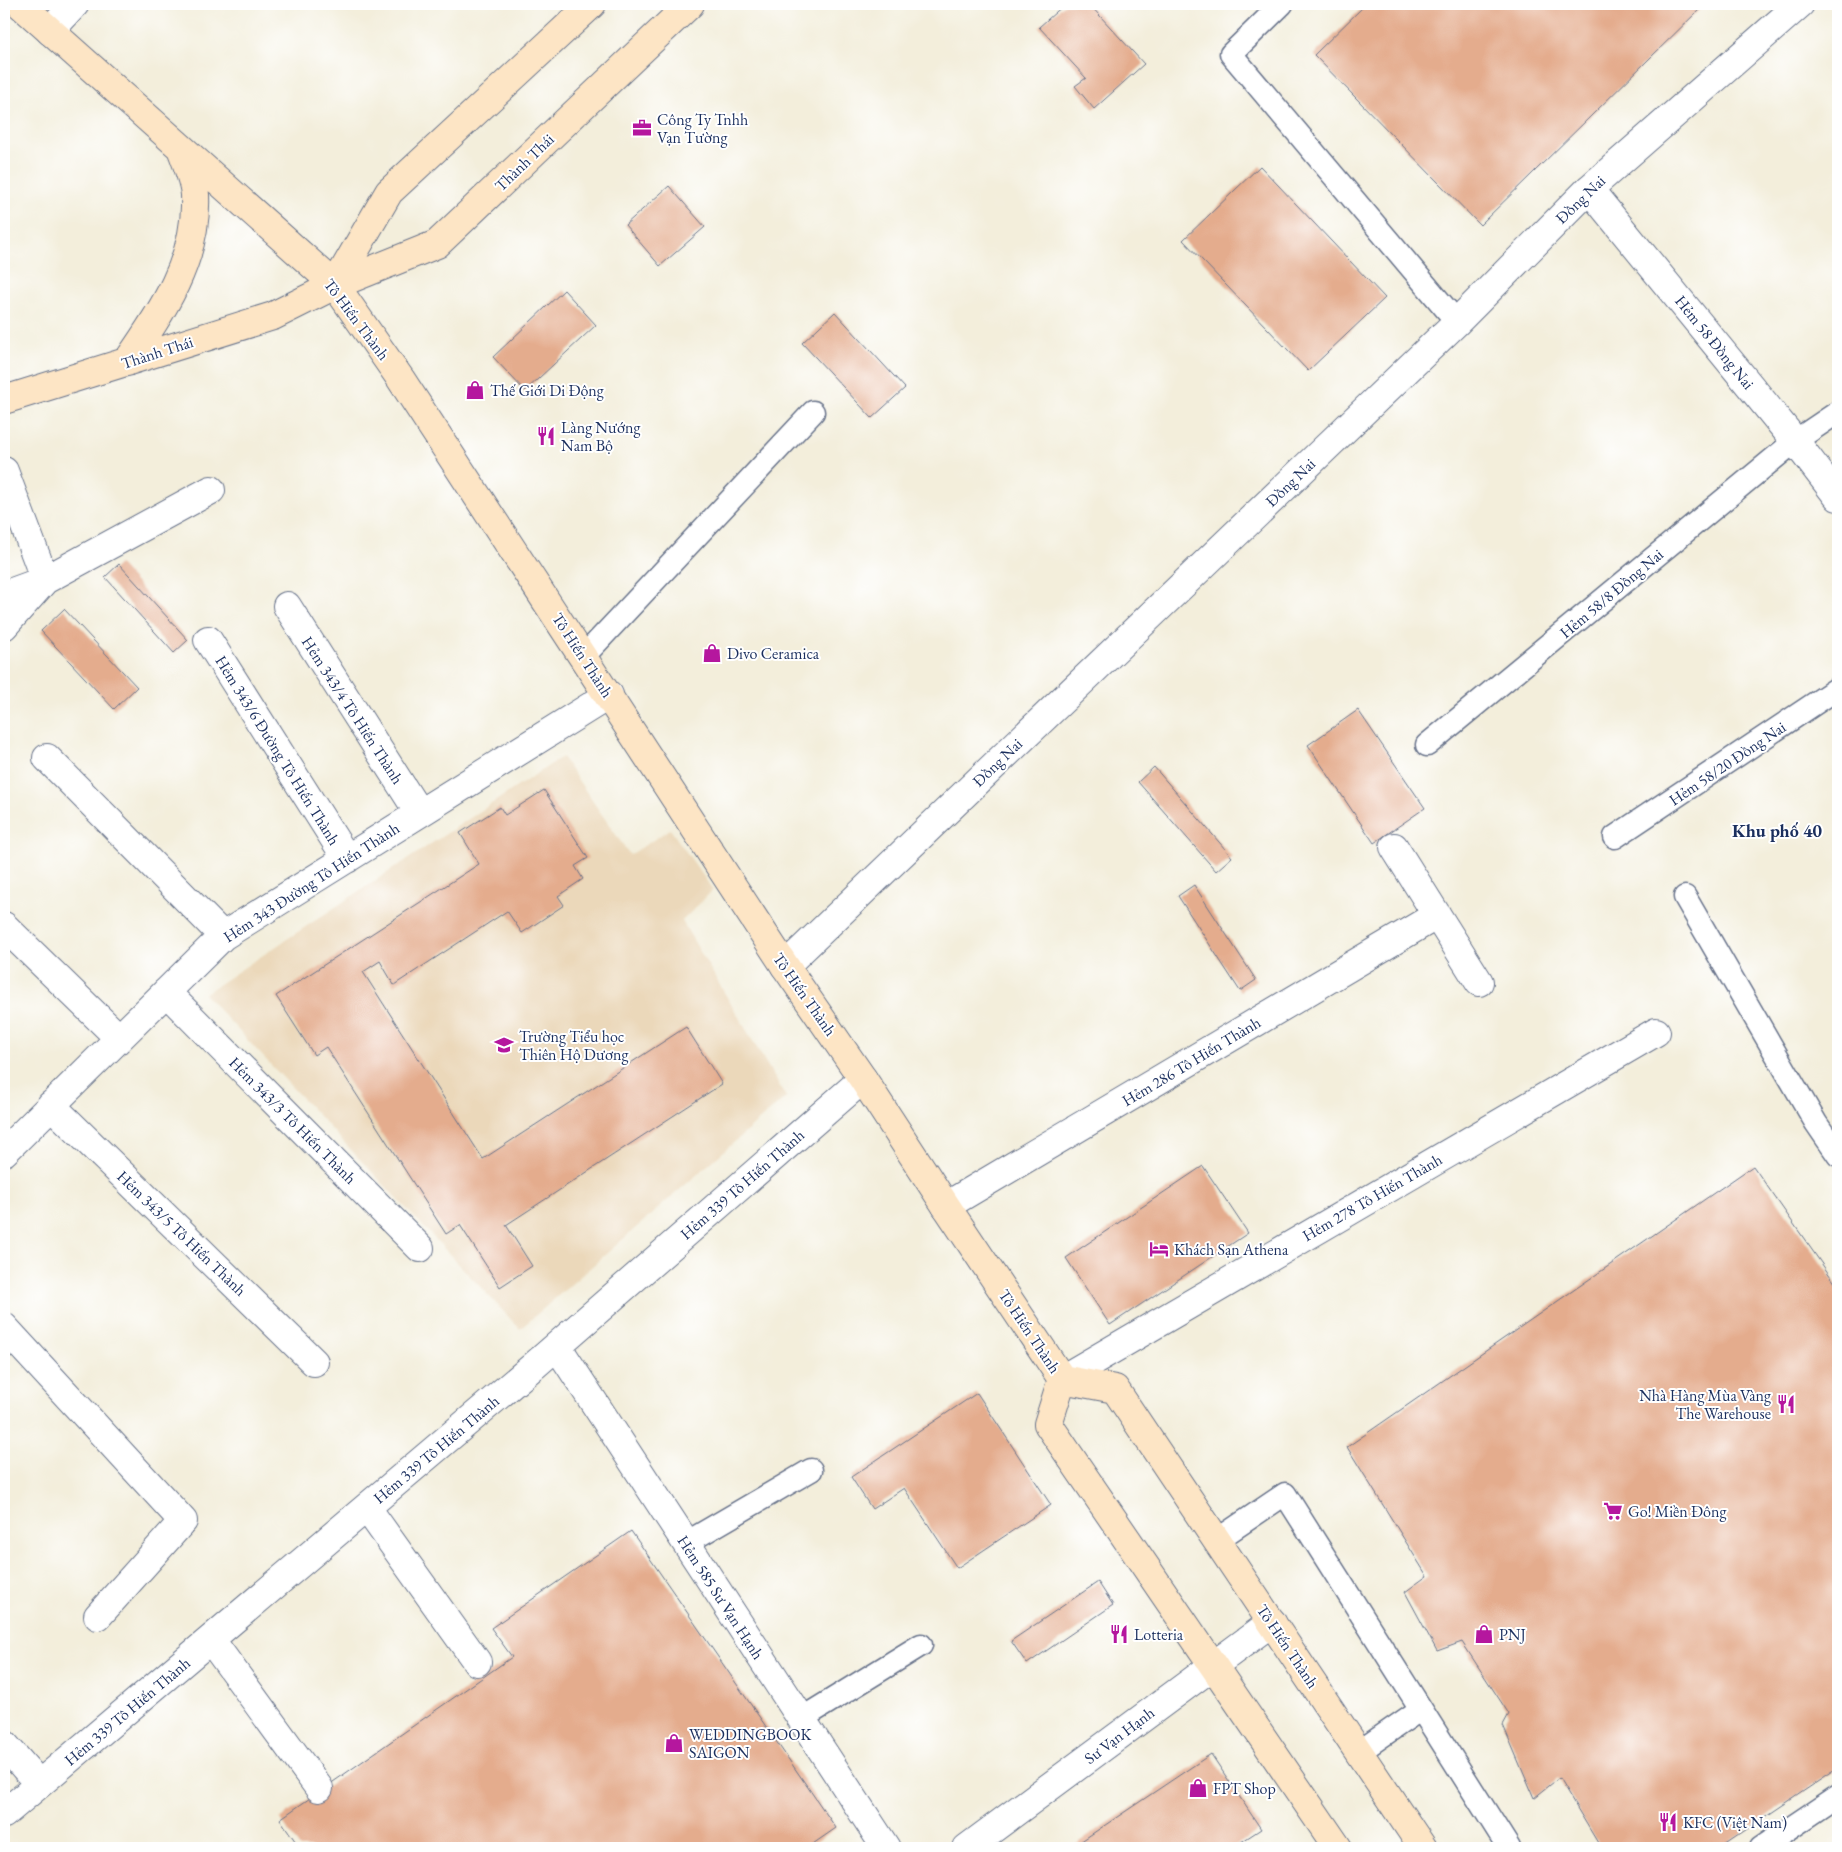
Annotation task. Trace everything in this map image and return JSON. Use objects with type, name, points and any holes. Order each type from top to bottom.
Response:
[{"type":"main road","name":"Tô Hiến Thành","points":[[20,4],[335,285],[400,378],[785,966],[863,1079],[1062,1379],[1115,1389],[1424,1848]]},
{"type":"main road","points":[[335,285],[389,192],[592,4]]},
{"type":"main road","name":"Thành Thái","points":[[4,400],[273,316],[335,285],[437,244],[690,4]]},
{"type":"main road","points":[[127,362],[158,318],[181,274],[192,241],[195,194],[182,148]]},
{"type":"main road","name":"Tô Hiến Thành","points":[[1062,1379],[1048,1424],[1338,1848]]},
{"type":"street","points":[[50,31],[75,4]]},
{"type":"street","name":"Đồng Nai","points":[[785,966],[1457,322],[1590,189],[1800,4]]},
{"type":"street","name":"Hẻm 58 Đồng Nai","points":[[1590,189],[1795,441],[1838,497]]},
{"type":"street","points":[[4,471],[45,580]]},
{"type":"street","points":[[4,595],[45,580],[212,490]]},
{"type":"street","points":[[4,626],[45,580]]},
{"type":"street","name":"Hẻm 343/4 Tô Hiến Thành","points":[[287,606],[420,813]]},
{"type":"street","name":"Hẻm 343/6 Đường Tô Hiến Thành","points":[[208,640],[347,859]]},
{"type":"street","name":"Hẻm 343 Đường Tô Hiến Thành","points":[[4,1152],[223,936],[608,695]]},
{"type":"street","points":[[47,758],[223,936]]},
{"type":"street","points":[[1394,848],[1479,982]]},
{"type":"street","name":"Hẻm 286 Tô Hiến Thành","points":[[946,1206],[1437,915]]},
{"type":"street","points":[[4,926],[119,1038]]},
{"type":"street","name":"Hẻm 343/3 Tô Hiến Thành","points":[[166,992],[420,1248]]},
{"type":"street","name":"Hẻm 278 Tô Hiến Thành","points":[[1062,1379],[1656,1032]]},
{"type":"street","name":"Hẻm 339 Tô Hiến Thành","points":[[4,1814],[557,1346],[863,1079]]},
{"type":"street","name":"Hẻm 343/5 Tô Hiến Thành","points":[[51,1105],[314,1362]]},
{"type":"street","points":[[4,1328],[183,1521],[98,1616]]},
{"type":"street","name":"Hẻm 585 Sư Vạn Hạnh","points":[[557,1346],[886,1848]]},
{"type":"street","points":[[367,1508],[477,1662]]},
{"type":"street","name":"Sư Vạn Hạnh","points":[[967,1848],[1272,1622]]},
{"type":"street","points":[[211,1640],[319,1788]]},
{"type":"street","points":[[4,1744],[39,1784]]},
{"type":"lane","points":[[1282,4],[1231,54],[1457,322]]},
{"type":"lane","points":[[583,656],[812,412]]},
{"type":"lane","name":"Hẻm 58/8 Đồng Nai","points":[[1427,745],[1795,441],[1838,412]]},
{"type":"lane","name":"Hẻm 58/20 Đồng Nai","points":[[1615,837],[1838,688]]},
{"type":"lane","points":[[1685,897],[1816,1122],[1838,1156]]},
{"type":"lane","points":[[686,1543],[811,1470]]},
{"type":"lane","points":[[1217,1540],[1285,1494],[1510,1848]]},
{"type":"lane","points":[[801,1719],[921,1646]]},
{"type":"lane","points":[[1359,1752],[1421,1709]]},
{"type":"lane","points":[[1761,1848],[1838,1796]]},
{"type":"shaded area","name":"Trường Tiểu học Thiên Hộ Dương","points":[[562,757],[630,855],[670,829],[713,890],[682,921],[786,1097],[520,1329],[204,994]]},
{"type":"building","points":[[1065,4],[1089,4],[1144,64],[1094,109],[1075,86],[1086,78],[1039,27]]},
{"type":"building","points":[[1366,4],[1705,4],[1480,225],[1314,55]]},
{"type":"building","points":[[1260,166],[1385,298],[1308,371],[1183,240]]},
{"type":"building","points":[[669,186],[705,227],[660,266],[625,225]]},
{"type":"building","points":[[564,290],[596,325],[525,391],[493,357]]},
{"type":"building","points":[[835,312],[905,388],[872,418],[802,343]]},
{"type":"building","points":[[119,564],[188,640],[174,653],[105,577]]},
{"type":"building","points":[[64,609],[137,687],[114,709],[41,631]]},
{"type":"building","points":[[1358,710],[1425,808],[1374,843],[1308,745]]},
{"type":"building","points":[[1154,767],[1232,857],[1216,871],[1138,782]]},
{"type":"building","points":[[544,790],[588,858],[575,866],[583,879],[558,896],[564,905],[522,933],[507,911],[394,985],[380,961],[363,972],[483,1159],[686,1027],[722,1084],[506,1225],[532,1266],[500,1287],[460,1225],[446,1234],[326,1047],[314,1055],[276,996],[479,864],[460,833],[500,807],[505,815]]},
{"type":"building","points":[[1194,885],[1256,980],[1240,991],[1178,896]]},
{"type":"building","points":[[1203,1166],[1248,1233],[1110,1325],[1066,1258]]},
{"type":"building","name":"Go! Miền Đông","points":[[1753,1166],[1838,1287],[1838,1768],[1719,1848],[1601,1848],[1559,1778],[1534,1798],[1503,1725],[1509,1714],[1462,1642],[1437,1651],[1405,1592],[1427,1576],[1347,1447]]},
{"type":"building","points":[[977,1393],[1051,1505],[957,1568],[904,1488],[872,1509],[851,1477]]},
{"type":"building","points":[[631,1531],[836,1828],[807,1848],[300,1848],[280,1819],[512,1657],[491,1628]]},
{"type":"building","points":[[1098,1582],[1113,1605],[1027,1664],[1011,1641]]},
{"type":"building","points":[[1211,1754],[1261,1829],[1232,1848],[1157,1848],[1155,1845],[1150,1848],[1071,1848]]},
{"type":"place","name":"Công Ty Tnhh Vạn Tường","points":[[642,128]]},
{"type":"place","name":"Thế Giới Di Động","points":[[475,390]]},
{"type":"place","name":"Làng Nướng Nam Bộ","points":[[546,436]]},
{"type":"place","name":"Divo Ceramica","points":[[712,653]]},
{"type":"place","name":"Trường Tiểu học Thiên Hộ Dương","points":[[504,1045]]},
{"type":"place","name":"Khách Sạn Athena","points":[[1159,1249]]},
{"type":"place","name":"Nhà Hàng Mùa Vàng The Warehouse","points":[[1786,1404]]},
{"type":"place","name":"Go! Miền Đông","points":[[1613,1511]]},
{"type":"place","name":"Lotteria","points":[[1119,1634]]},
{"type":"place","name":"PNJ","points":[[1484,1634]]},
{"type":"place","name":"WEDDINGBOOK SAIGON","points":[[674,1743]]},
{"type":"place","name":"FPT Shop","points":[[1198,1788]]},
{"type":"place","name":"KFC (Việt Nam)","points":[[1668,1822]]},
{"type":"district","name":"Khu phố 40","points":[[1777,831]]}]
